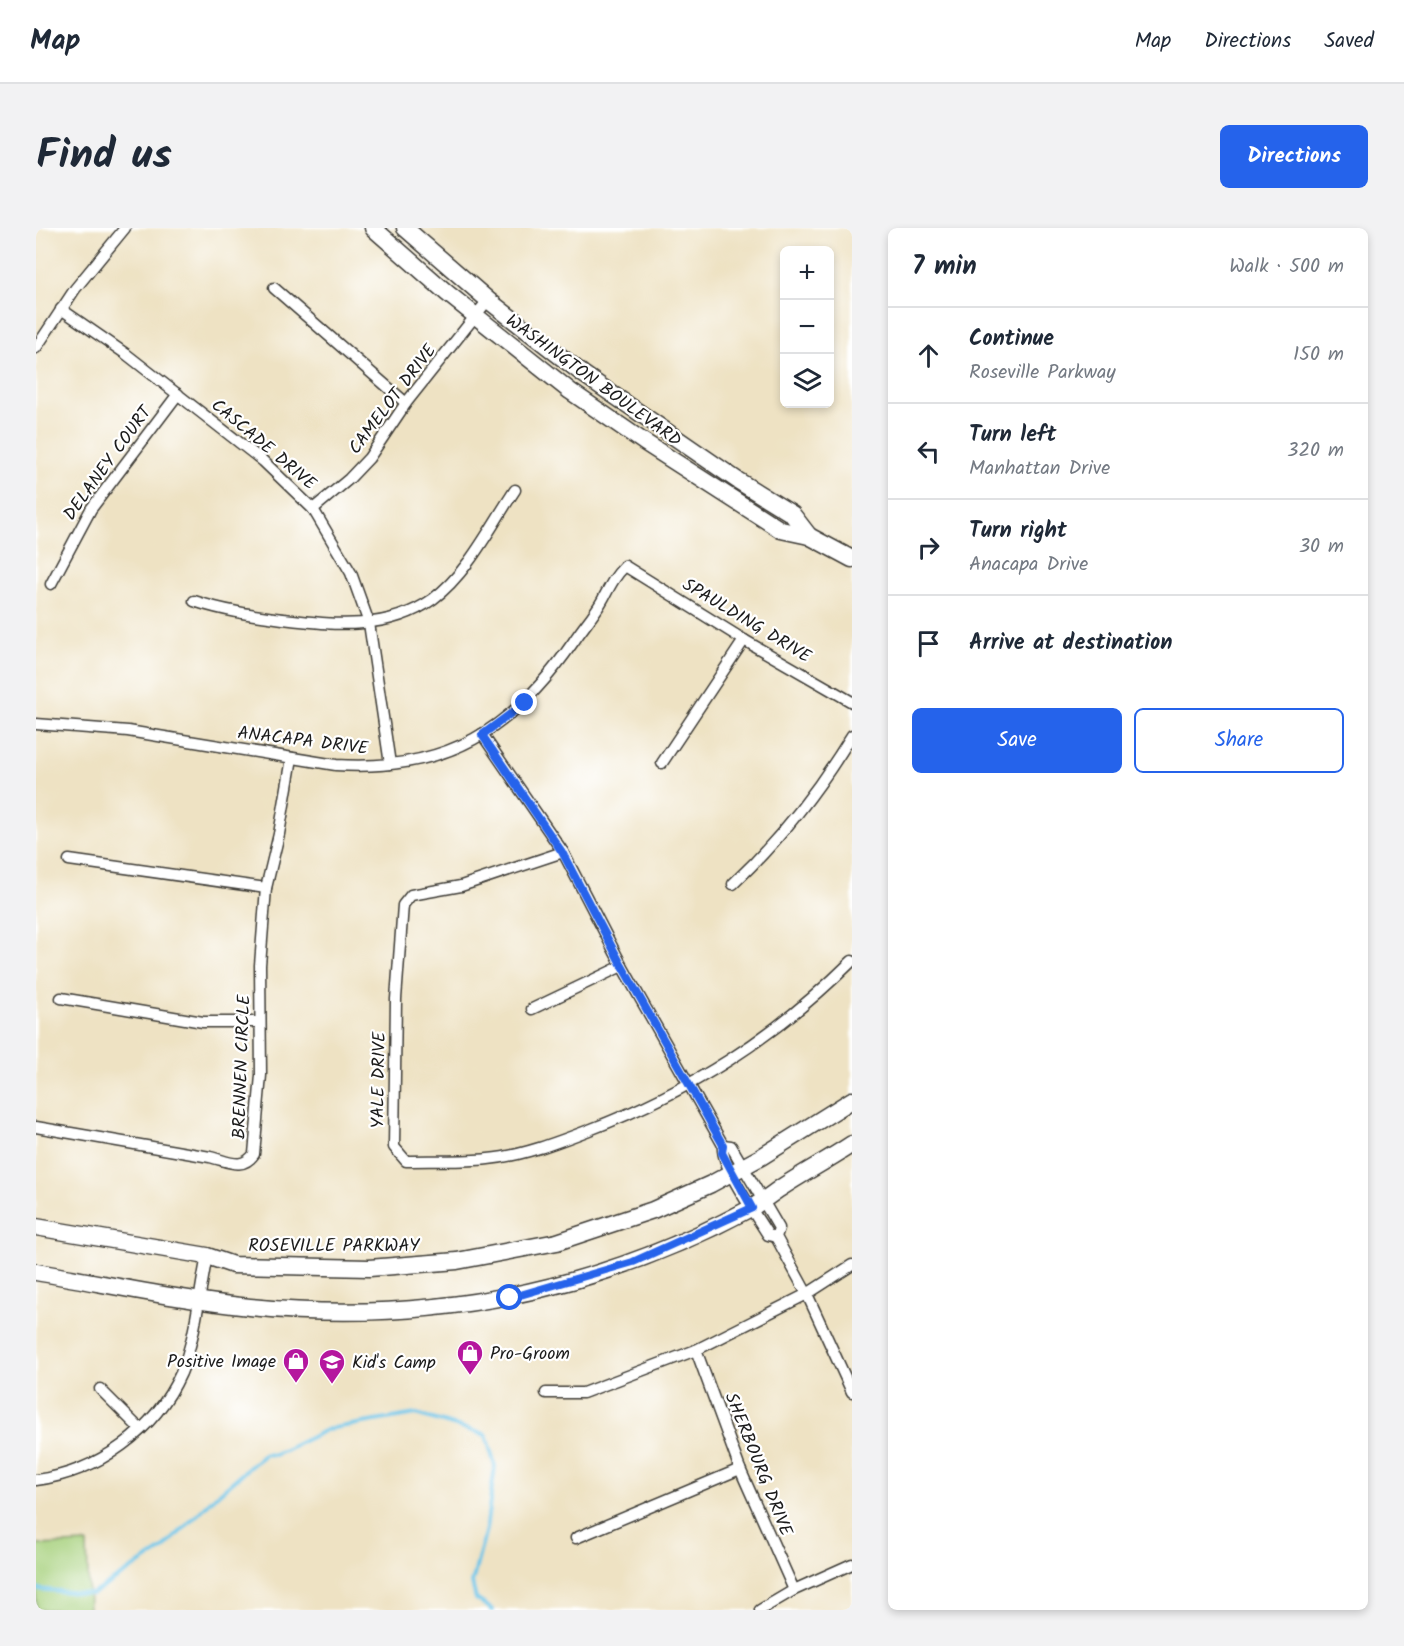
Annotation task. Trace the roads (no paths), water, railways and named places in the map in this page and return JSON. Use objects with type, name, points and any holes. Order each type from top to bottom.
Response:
[{"type":"main road","name":"WASHINGTON BOULEVARD","points":[[373,228],[476,316],[570,391],[689,472],[781,530],[809,536],[852,559]]},
{"type":"main road","name":"WASHINGTON BOULEVARD","points":[[405,228],[488,300],[656,426],[792,514],[809,536]]},
{"type":"main road","name":"ROSEVILLE PARKWAY","points":[[36,1227],[207,1256],[233,1265],[369,1268],[486,1257],[557,1242],[630,1218],[738,1170],[852,1100]]},
{"type":"main road","points":[[36,1272],[249,1307],[348,1312],[421,1309],[493,1301],[531,1293],[633,1262],[852,1144]]},
{"type":"street","points":[[36,348],[93,265],[125,228]]},
{"type":"street","points":[[274,288],[406,404]]},
{"type":"street","name":"CAMELOT DRIVE","points":[[313,509],[349,480],[369,458],[406,404],[488,300]]},
{"type":"street","name":"CASCADE DRIVE","points":[[61,309],[126,354],[263,461],[313,509],[351,573],[369,623],[390,765]]},
{"type":"street","name":"DELANEY COURT","points":[[51,584],[91,509],[178,394]]},
{"type":"street","points":[[194,601],[234,613],[326,624],[369,623],[412,611],[434,598],[452,581],[515,490]]},
{"type":"street","name":"SPAULDING DRIVE","points":[[626,566],[744,640],[852,702]]},
{"type":"street","name":"ANACAPA DRIVE","points":[[36,724],[118,730],[336,765],[390,765],[442,753],[482,735],[525,703],[546,680],[603,599],[611,580],[626,566]]},
{"type":"street","points":[[662,763],[744,640]]},
{"type":"street","points":[[482,735],[562,852],[689,1086],[723,1145],[731,1146],[738,1170],[768,1235],[776,1237],[807,1294],[852,1392]]},
{"type":"street","points":[[733,884],[769,850],[806,807],[852,735]]},
{"type":"street","name":"BRENNEN CIRCLE","points":[[36,1127],[210,1157],[238,1165],[248,1162],[257,1142],[261,1075],[260,965],[266,888],[279,834],[292,758]]},
{"type":"street","name":"YALE DRIVE","points":[[562,852],[461,886],[411,896],[403,905],[396,999],[394,1147],[398,1155],[406,1161],[490,1159],[559,1142],[689,1086]]},
{"type":"street","points":[[69,860],[266,888]]},
{"type":"street","points":[[689,1086],[811,1001],[852,961]]},
{"type":"street","points":[[532,1009],[622,966]]},
{"type":"street","points":[[62,999],[203,1022],[260,1022]]},
{"type":"street","points":[[36,1480],[72,1473],[99,1461],[140,1429],[167,1398],[181,1372],[188,1351],[207,1256]]},
{"type":"street","points":[[546,1393],[584,1393],[696,1350],[807,1294],[852,1265]]},
{"type":"street","name":"SHERBOURG DRIVE","points":[[696,1350],[740,1469],[794,1590]]},
{"type":"street","points":[[100,1389],[140,1429]]},
{"type":"street","points":[[576,1538],[740,1469]]},
{"type":"street","points":[[760,1610],[794,1590],[852,1564]]},
{"type":"waterway","points":[[36,1589],[92,1594],[163,1549],[217,1495],[265,1454],[275,1455],[328,1429],[416,1414],[486,1435],[495,1466],[486,1529],[472,1583],[476,1599],[493,1610]]},
{"type":"place","name":"Pro-Groom","points":[[470,1376]]},
{"type":"place","name":"Positive Image","points":[[296,1384]]},
{"type":"place","name":"Kid's Camp","points":[[332,1385]]}]
